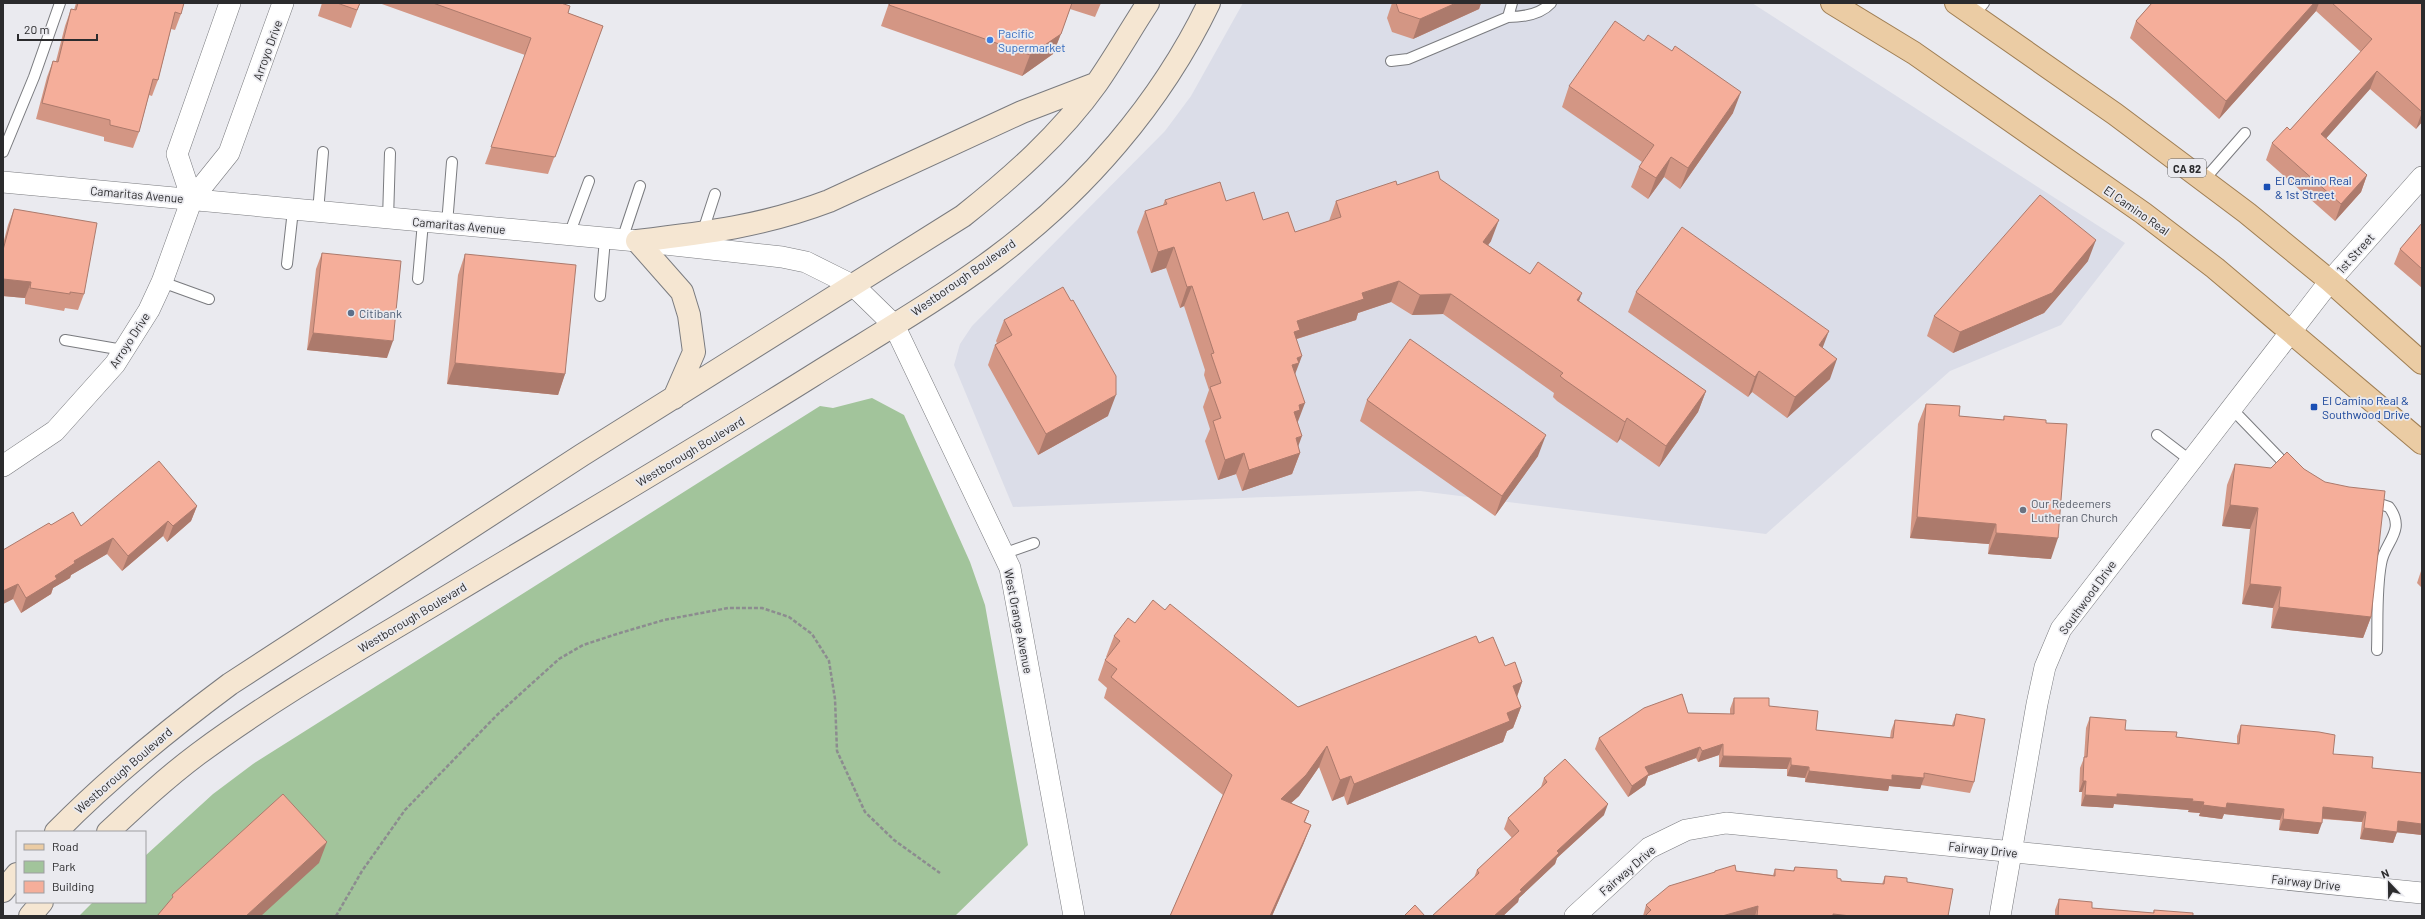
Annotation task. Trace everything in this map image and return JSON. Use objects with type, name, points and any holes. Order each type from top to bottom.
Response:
[{"type":"main road","name":"Westborough Boulevard","points":[[57,831],[127,764],[177,723],[230,684],[674,398],[963,216],[1007,181],[1047,143],[1096,84],[1148,3]]},
{"type":"main road","name":"Westborough Boulevard","points":[[109,831],[150,793],[197,755],[305,681],[693,450],[894,325],[996,257],[1041,221],[1083,181],[1122,139],[1151,99],[1197,30],[1209,3]]},
{"type":"main road","name":"El Camino Real","points":[[1832,3],[1914,53],[2143,212],[2215,268],[2422,443]]},
{"type":"main road","name":"CA 82","points":[[1971,7],[2203,181],[2330,281],[2422,363]]},
{"type":"main road","points":[[621,240],[702,234],[761,223],[829,201],[1022,112],[1096,84]]},
{"type":"main road","points":[[621,240],[682,292],[689,315],[694,352],[674,398]]},
{"type":"main road","points":[[3,891],[16,875]]},
{"type":"main road","points":[[30,916],[41,903]]},
{"type":"street","points":[[192,200],[177,154],[230,3]]},
{"type":"street","name":"Arroyo Drive","points":[[3,466],[55,431],[115,364],[149,310],[162,282],[192,200],[230,153],[283,3]]},
{"type":"street","name":"1st Street","points":[[2291,332],[2330,281],[2422,178]]},
{"type":"street","name":"Camaritas Avenue","points":[[3,182],[621,240],[782,257],[813,265],[854,286],[894,325]]},
{"type":"street","name":"West Orange Avenue","points":[[894,325],[1010,568],[1074,916]]},
{"type":"street","name":"Southwood Drive","points":[[2000,916],[2010,852],[2045,667],[2061,629],[2291,332]]},
{"type":"street","name":"Fairway Drive","points":[[1575,916],[1649,848],[1686,830],[1726,823],[2422,893]]},
{"type":"lane","points":[[3,152],[34,77],[60,3]]},
{"type":"lane","points":[[1508,17],[1512,3]]},
{"type":"lane","points":[[1391,61],[1408,59],[1508,17],[1526,16],[1547,7],[1551,3]]},
{"type":"lane","points":[[2203,181],[2245,133]]},
{"type":"lane","points":[[318,212],[322,152]]},
{"type":"lane","points":[[388,219],[390,153]]},
{"type":"lane","points":[[447,224],[452,162]]},
{"type":"lane","points":[[569,235],[589,181]]},
{"type":"lane","points":[[600,296],[640,186]]},
{"type":"lane","points":[[702,234],[716,194]]},
{"type":"lane","points":[[287,264],[293,210]]},
{"type":"lane","points":[[418,279],[423,222]]},
{"type":"lane","points":[[162,282],[210,299]]},
{"type":"lane","points":[[65,340],[123,350]]},
{"type":"lane","points":[[2232,409],[2297,475]]},
{"type":"lane","points":[[2157,435],[2191,461]]},
{"type":"lane","points":[[2361,499],[2383,504],[2389,507],[2396,519],[2395,533],[2381,562],[2376,650]]},
{"type":"lane","points":[[1003,554],[1034,543]]},
{"type":"path","points":[[336,916],[362,871],[405,810],[497,715],[559,659],[583,645],[620,633],[664,620],[728,608],[762,608],[789,617],[812,634],[828,661],[835,699],[837,751],[866,812],[894,840],[940,873]]},
{"type":"shaded area","points":[[1243,3],[1752,3],[2125,243],[2061,325],[1950,371],[1766,534],[1420,491],[1013,507],[954,365],[960,344],[972,326],[1165,131],[1191,96]]},
{"type":"green space","points":[[872,398],[904,415],[970,562],[985,605],[1028,845],[955,916],[79,916],[92,903],[146,903],[146,855],[213,794],[253,764],[820,406],[833,408]]},
{"type":"building","points":[[78,3],[184,3],[181,14],[175,12],[158,80],[153,79],[139,132],[110,125],[110,120],[42,103],[53,61],[58,62],[71,9],[76,10]]},
{"type":"building","points":[[337,3],[360,3],[357,10]]},
{"type":"building","points":[[433,3],[561,3],[570,6],[568,13],[603,26],[555,157],[491,147],[531,38]]},
{"type":"building","points":[[890,3],[1072,3],[1061,34],[1030,55],[889,5]]},
{"type":"building","points":[[1396,3],[1456,3],[1420,19],[1399,12]]},
{"type":"building","points":[[2152,3],[2314,3],[2226,101],[2136,21]]},
{"type":"building","points":[[2332,3],[2422,3],[2422,112],[2377,71],[2321,134],[2367,175],[2341,204],[2272,143],[2287,127],[2290,130],[2372,39]]},
{"type":"building","points":[[1615,21],[1644,41],[1648,35],[1672,51],[1675,46],[1741,92],[1688,168],[1671,157],[1656,178],[1639,167],[1654,145],[1569,86]]},
{"type":"building","points":[[1438,171],[1440,179],[1499,220],[1483,242],[1530,274],[1538,262],[1582,293],[1577,300],[1706,391],[1666,446],[1627,418],[1625,422],[1565,380],[1560,376],[1563,373],[1451,294],[1420,295],[1399,281],[1362,293],[1364,299],[1297,321],[1300,330],[1294,332],[1302,356],[1297,358],[1299,363],[1292,365],[1305,403],[1299,405],[1300,410],[1294,412],[1302,436],[1296,438],[1300,453],[1249,470],[1244,453],[1225,460],[1213,421],[1221,418],[1210,387],[1221,383],[1211,354],[1214,353],[1192,286],[1187,287],[1174,247],[1158,252],[1145,211],[1167,204],[1165,200],[1220,182],[1226,201],[1254,192],[1263,220],[1288,212],[1295,232],[1341,217],[1336,201],[1396,181],[1397,185]]},
{"type":"building","points":[[2040,195],[2096,240],[2052,293],[1960,332],[1934,316]]},
{"type":"building","points":[[14,209],[97,223],[84,294],[70,292],[70,294],[30,288],[31,282],[3,279],[3,250]]},
{"type":"building","points":[[2422,223],[2422,269],[2400,249]]},
{"type":"building","points":[[1682,227],[1829,331],[1819,345],[1837,359],[1795,397],[1759,371],[1755,377],[1636,292]]},
{"type":"building","name":"Citibank","points":[[322,253],[401,261],[393,341],[313,333]]},
{"type":"building","points":[[465,254],[576,265],[565,374],[455,363]]},
{"type":"building","points":[[1063,287],[1071,301],[1073,300],[1116,376],[1116,395],[1046,434],[995,345],[1012,335],[1004,320]]},
{"type":"building","points":[[1410,339],[1546,435],[1502,496],[1367,400]]},
{"type":"building","name":"Our Redeemers Lutheran Church","points":[[1926,404],[1960,406],[1959,416],[2004,420],[2004,416],[2046,420],[2046,423],[2067,424],[2058,538],[1996,533],[1996,524],[1917,517]]},
{"type":"building","points":[[2287,452],[2304,469],[2325,482],[2349,487],[2385,491],[2371,617],[2279,607],[2281,587],[2250,584],[2258,508],[2230,505],[2235,464],[2271,468]]},
{"type":"building","points":[[159,461],[197,506],[173,526],[168,521],[128,556],[113,538],[74,561],[75,563],[55,576],[57,579],[26,598],[18,584],[3,591],[3,550],[49,523],[51,525],[73,512],[81,526]]},
{"type":"building","points":[[1153,600],[1165,610],[1170,604],[1298,707],[1476,636],[1479,643],[1493,637],[1505,666],[1515,662],[1522,682],[1513,686],[1521,707],[1507,713],[1510,721],[1354,784],[1351,776],[1340,780],[1327,746],[1306,775],[1281,799],[1309,811],[1304,822],[1311,825],[1270,916],[1170,916],[1232,775],[1111,677],[1117,669],[1105,660],[1120,641],[1114,636],[1128,618],[1135,623]]},
{"type":"building","points":[[1682,694],[1688,713],[1734,714],[1734,698],[1769,698],[1769,706],[1818,711],[1816,730],[1893,738],[1895,720],[1954,726],[1956,714],[1985,719],[1974,782],[1924,773],[1924,778],[1892,775],[1892,780],[1809,771],[1809,767],[1791,765],[1791,758],[1723,756],[1723,744],[1702,751],[1700,747],[1645,767],[1649,774],[1632,786],[1599,738],[1644,708]]},
{"type":"building","points":[[2090,717],[2126,720],[2125,730],[2177,732],[2176,737],[2239,744],[2241,725],[2319,732],[2335,735],[2333,754],[2373,757],[2372,768],[2422,773],[2422,824],[2398,821],[2397,832],[2364,828],[2366,812],[2323,807],[2322,823],[2283,819],[2284,809],[2227,803],[2226,808],[2203,805],[2204,802],[2192,801],[2193,799],[2117,794],[2117,797],[2085,795],[2086,781],[2083,781],[2084,757],[2087,757]]},
{"type":"building","points":[[1565,759],[1608,804],[1557,851],[1559,853],[1520,890],[1522,891],[1494,916],[1432,916],[1479,873],[1477,870],[1519,831],[1508,818],[1547,782],[1544,778]]},
{"type":"building","points":[[283,794],[327,842],[246,916],[157,916],[173,897],[172,895]]},
{"type":"building","points":[[1735,865],[1736,871],[1775,876],[1775,869],[1794,871],[1795,867],[1837,870],[1837,878],[1841,879],[1841,881],[1884,884],[1885,876],[1907,878],[1907,882],[1953,889],[1948,916],[1851,916],[1833,914],[1833,916],[1757,916],[1758,906],[1722,916],[1645,916],[1651,910],[1646,905],[1669,886]]},
{"type":"building","points":[[2059,899],[2092,902],[2092,908],[2154,913],[2154,910],[2193,913],[2193,916],[2058,916]]},
{"type":"building","points":[[1415,905],[1425,916],[1404,916]]},
{"type":"place","name":"Pacific Supermarket","points":[[990,40]]},
{"type":"place","name":"El Camino Real & 1st Street","points":[[2267,187]]},
{"type":"place","name":"Citibank","points":[[351,313]]},
{"type":"place","name":"El Camino Real & Southwood Drive","points":[[2314,407]]},
{"type":"place","name":"Our Redeemers Lutheran Church","points":[[2023,510]]}]
